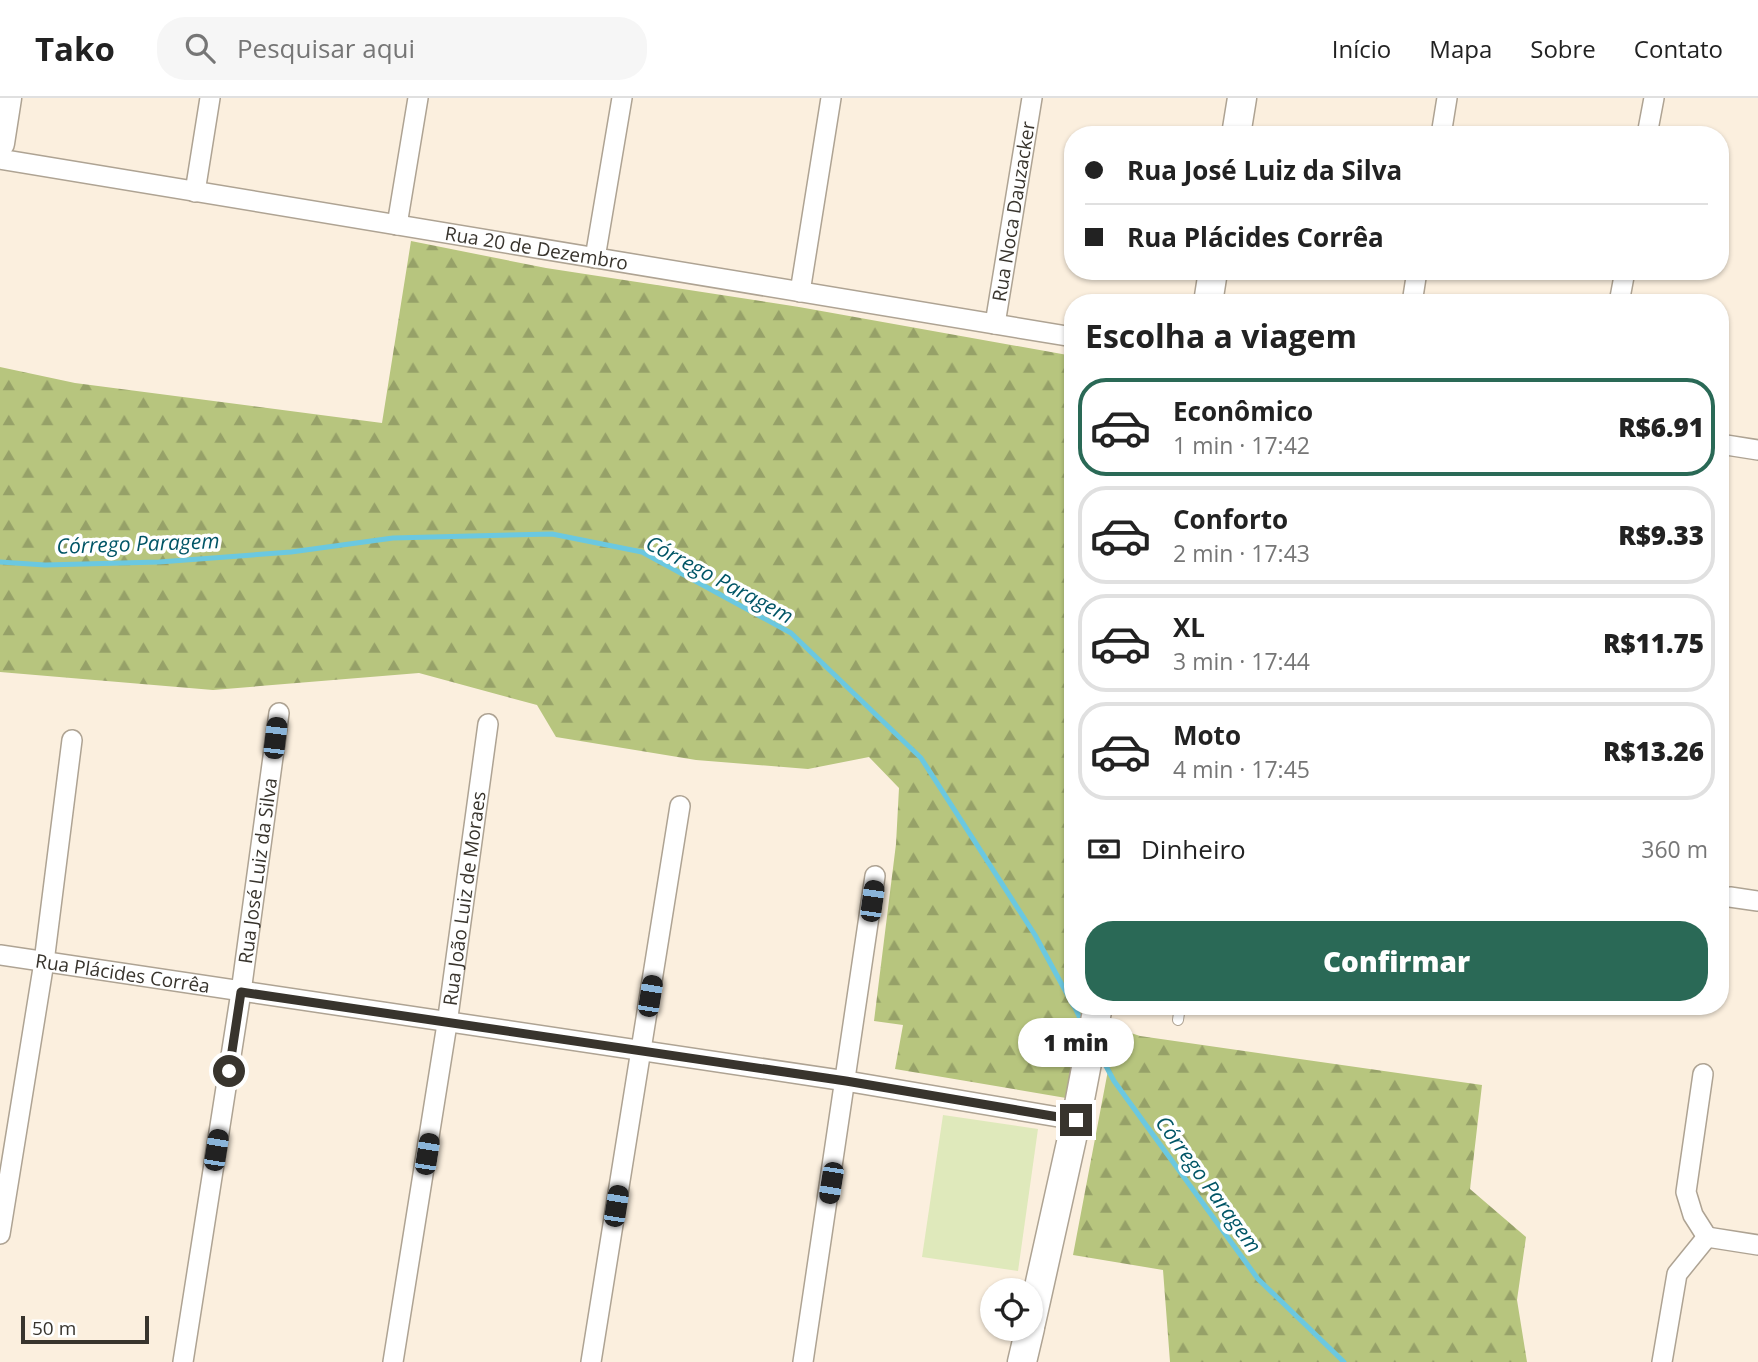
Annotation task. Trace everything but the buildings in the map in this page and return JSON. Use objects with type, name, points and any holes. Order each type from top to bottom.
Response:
[{"type":"street","points":[[0,143],[7,98]]},
{"type":"street","points":[[195,191],[210,98]]},
{"type":"street","points":[[397,225],[418,98]]},
{"type":"street","points":[[595,258],[622,98]]},
{"type":"street","points":[[800,292],[831,98]]},
{"type":"street","name":"Rua Noca Dauzacker","points":[[995,324],[1032,98]]},
{"type":"street","points":[[1237,126],[1242,98]]},
{"type":"street","points":[[1442,126],[1447,98]]},
{"type":"street","points":[[1649,126],[1654,98]]},
{"type":"street","name":"Rua 20 de Dezembro","points":[[0,159],[1064,336]]},
{"type":"street","points":[[1729,445],[1758,450]]},
{"type":"street","name":"Rua José Luiz da Silva","points":[[183,1362],[241,992],[279,713]]},
{"type":"street","name":"Rua João Luiz de Moraes","points":[[393,1362],[447,1024],[488,724]]},
{"type":"street","points":[[0,1234],[44,962],[72,740]]},
{"type":"street","points":[[591,1362],[680,806]]},
{"type":"street","points":[[803,1362],[875,876]]},
{"type":"street","points":[[1730,897],[1758,901]]},
{"type":"street","name":"Rua Plácides Corrêa","points":[[0,955],[447,1024],[846,1081],[1076,1120]]},
{"type":"street","points":[[1041,1278],[1096,1015]]},
{"type":"street","points":[[1703,1074],[1686,1192],[1693,1215],[1707,1237],[1758,1245]]},
{"type":"street","points":[[1662,1362],[1677,1274],[1707,1237]]},
{"type":"street","points":[[1022,1362],[1027,1341]]},
{"type":"lane","points":[[1178,1020],[1179,1015]]},
{"type":"green space","points":[[411,241],[546,268],[799,307],[1064,354],[1064,1015],[1086,1015],[1072,1099],[895,1069],[903,1025],[874,1021],[896,844],[899,788],[869,757],[808,769],[696,760],[556,737],[537,705],[419,673],[213,690],[0,672],[0,367],[75,383],[382,423]]},
{"type":"green space","points":[[1116,1028],[1140,1036],[1482,1085],[1470,1189],[1526,1237],[1517,1300],[1527,1362],[1170,1362],[1163,1270],[1073,1255]]},
{"type":"green space","points":[[943,1115],[1038,1129],[1018,1271],[922,1257]]},
{"type":"waterway","name":"Córrego Paragem","points":[[0,562],[45,565],[159,562],[291,552],[393,538],[552,534],[642,552],[791,633],[921,758],[1035,935],[1064,988]]},
{"type":"waterway","name":"Córrego Paragem","points":[[1078,1015],[1084,1026]]},
{"type":"waterway","name":"Córrego Paragem","points":[[1099,1053],[1114,1081],[1258,1279],[1344,1362]]},
{"type":"route","points":[[229,1071],[241,992],[846,1081],[1076,1120]]}]
